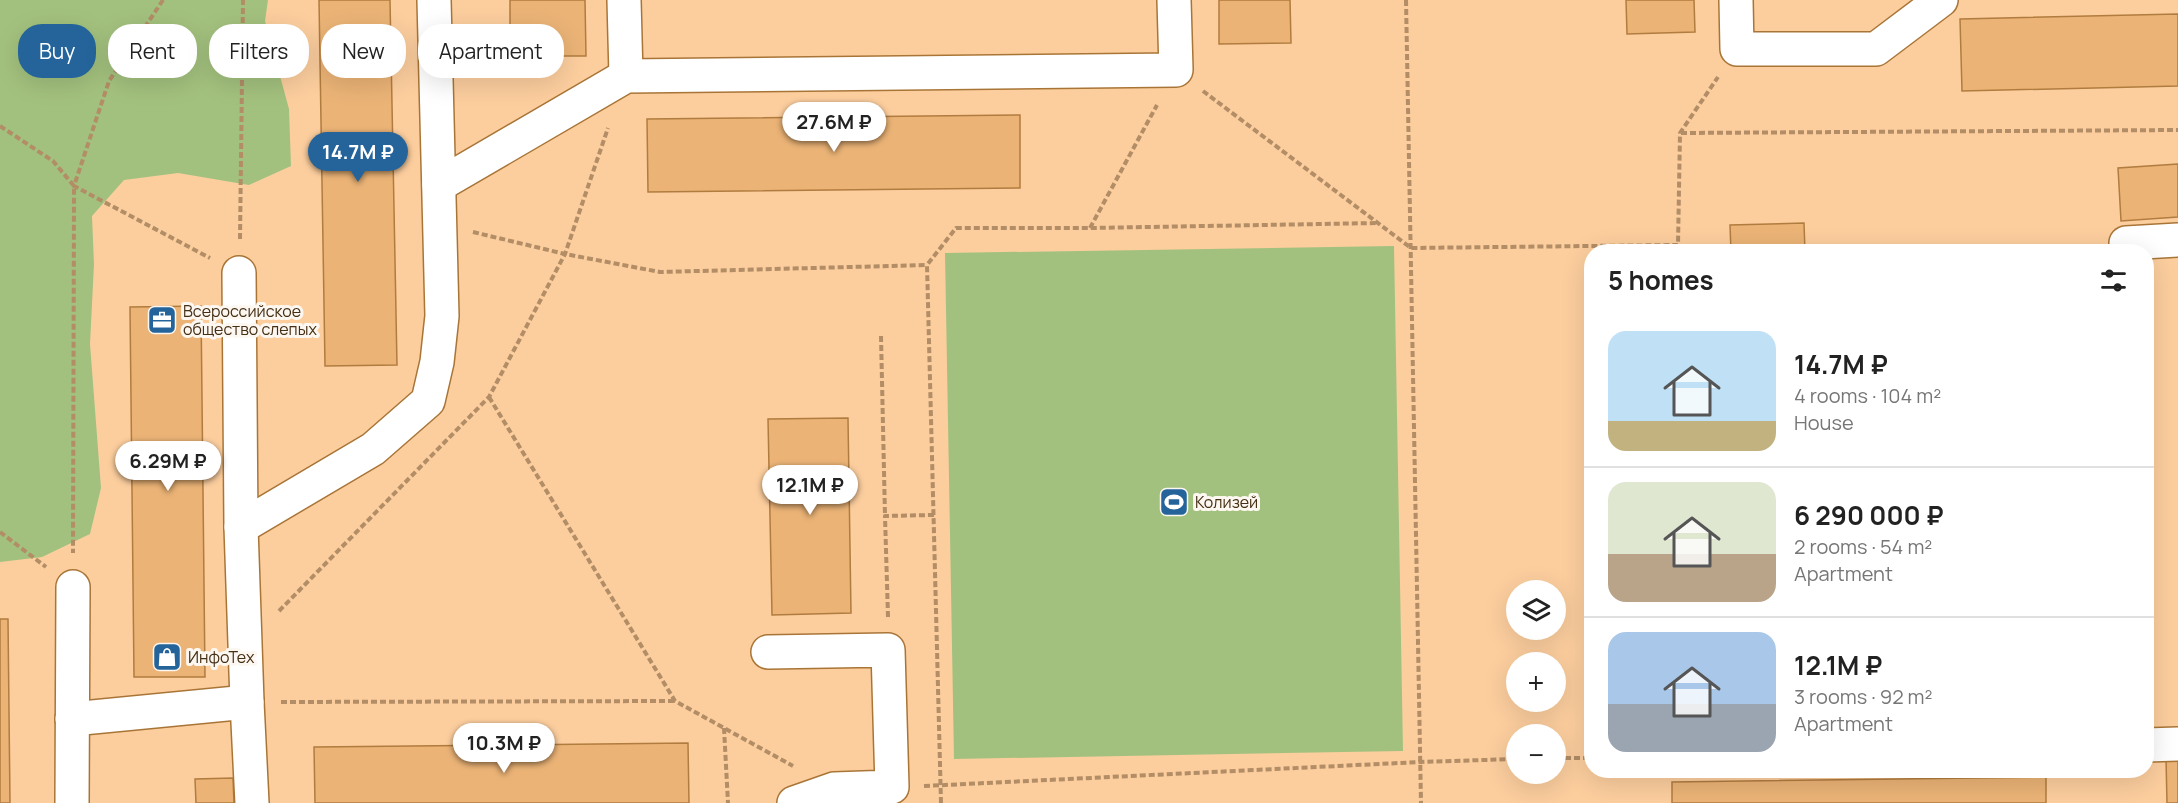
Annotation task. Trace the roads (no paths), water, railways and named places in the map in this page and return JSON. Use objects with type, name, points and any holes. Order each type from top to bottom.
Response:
[{"type":"lane","points":[[241,527],[373,449],[428,401],[437,362],[442,316],[434,0]]},
{"type":"lane","points":[[624,0],[626,76]]},
{"type":"lane","points":[[439,185],[626,76],[1176,70],[1174,0]]},
{"type":"lane","points":[[1736,0],[1737,49],[1876,49],[1941,0]]},
{"type":"lane","points":[[2126,243],[2178,240]]},
{"type":"lane","points":[[239,273],[241,527],[252,803]]},
{"type":"lane","points":[[72,803],[73,587]]},
{"type":"lane","points":[[768,652],[888,650],[892,787],[834,789],[794,803]]},
{"type":"lane","points":[[72,719],[247,702]]},
{"type":"lane","points":[[2154,745],[2178,744]]},
{"type":"place","name":"Всероссийское общество слепых","points":[[162,320]]},
{"type":"place","name":"Колизей","points":[[1174,502]]},
{"type":"place","name":"ИнфоТех","points":[[167,657]]}]
